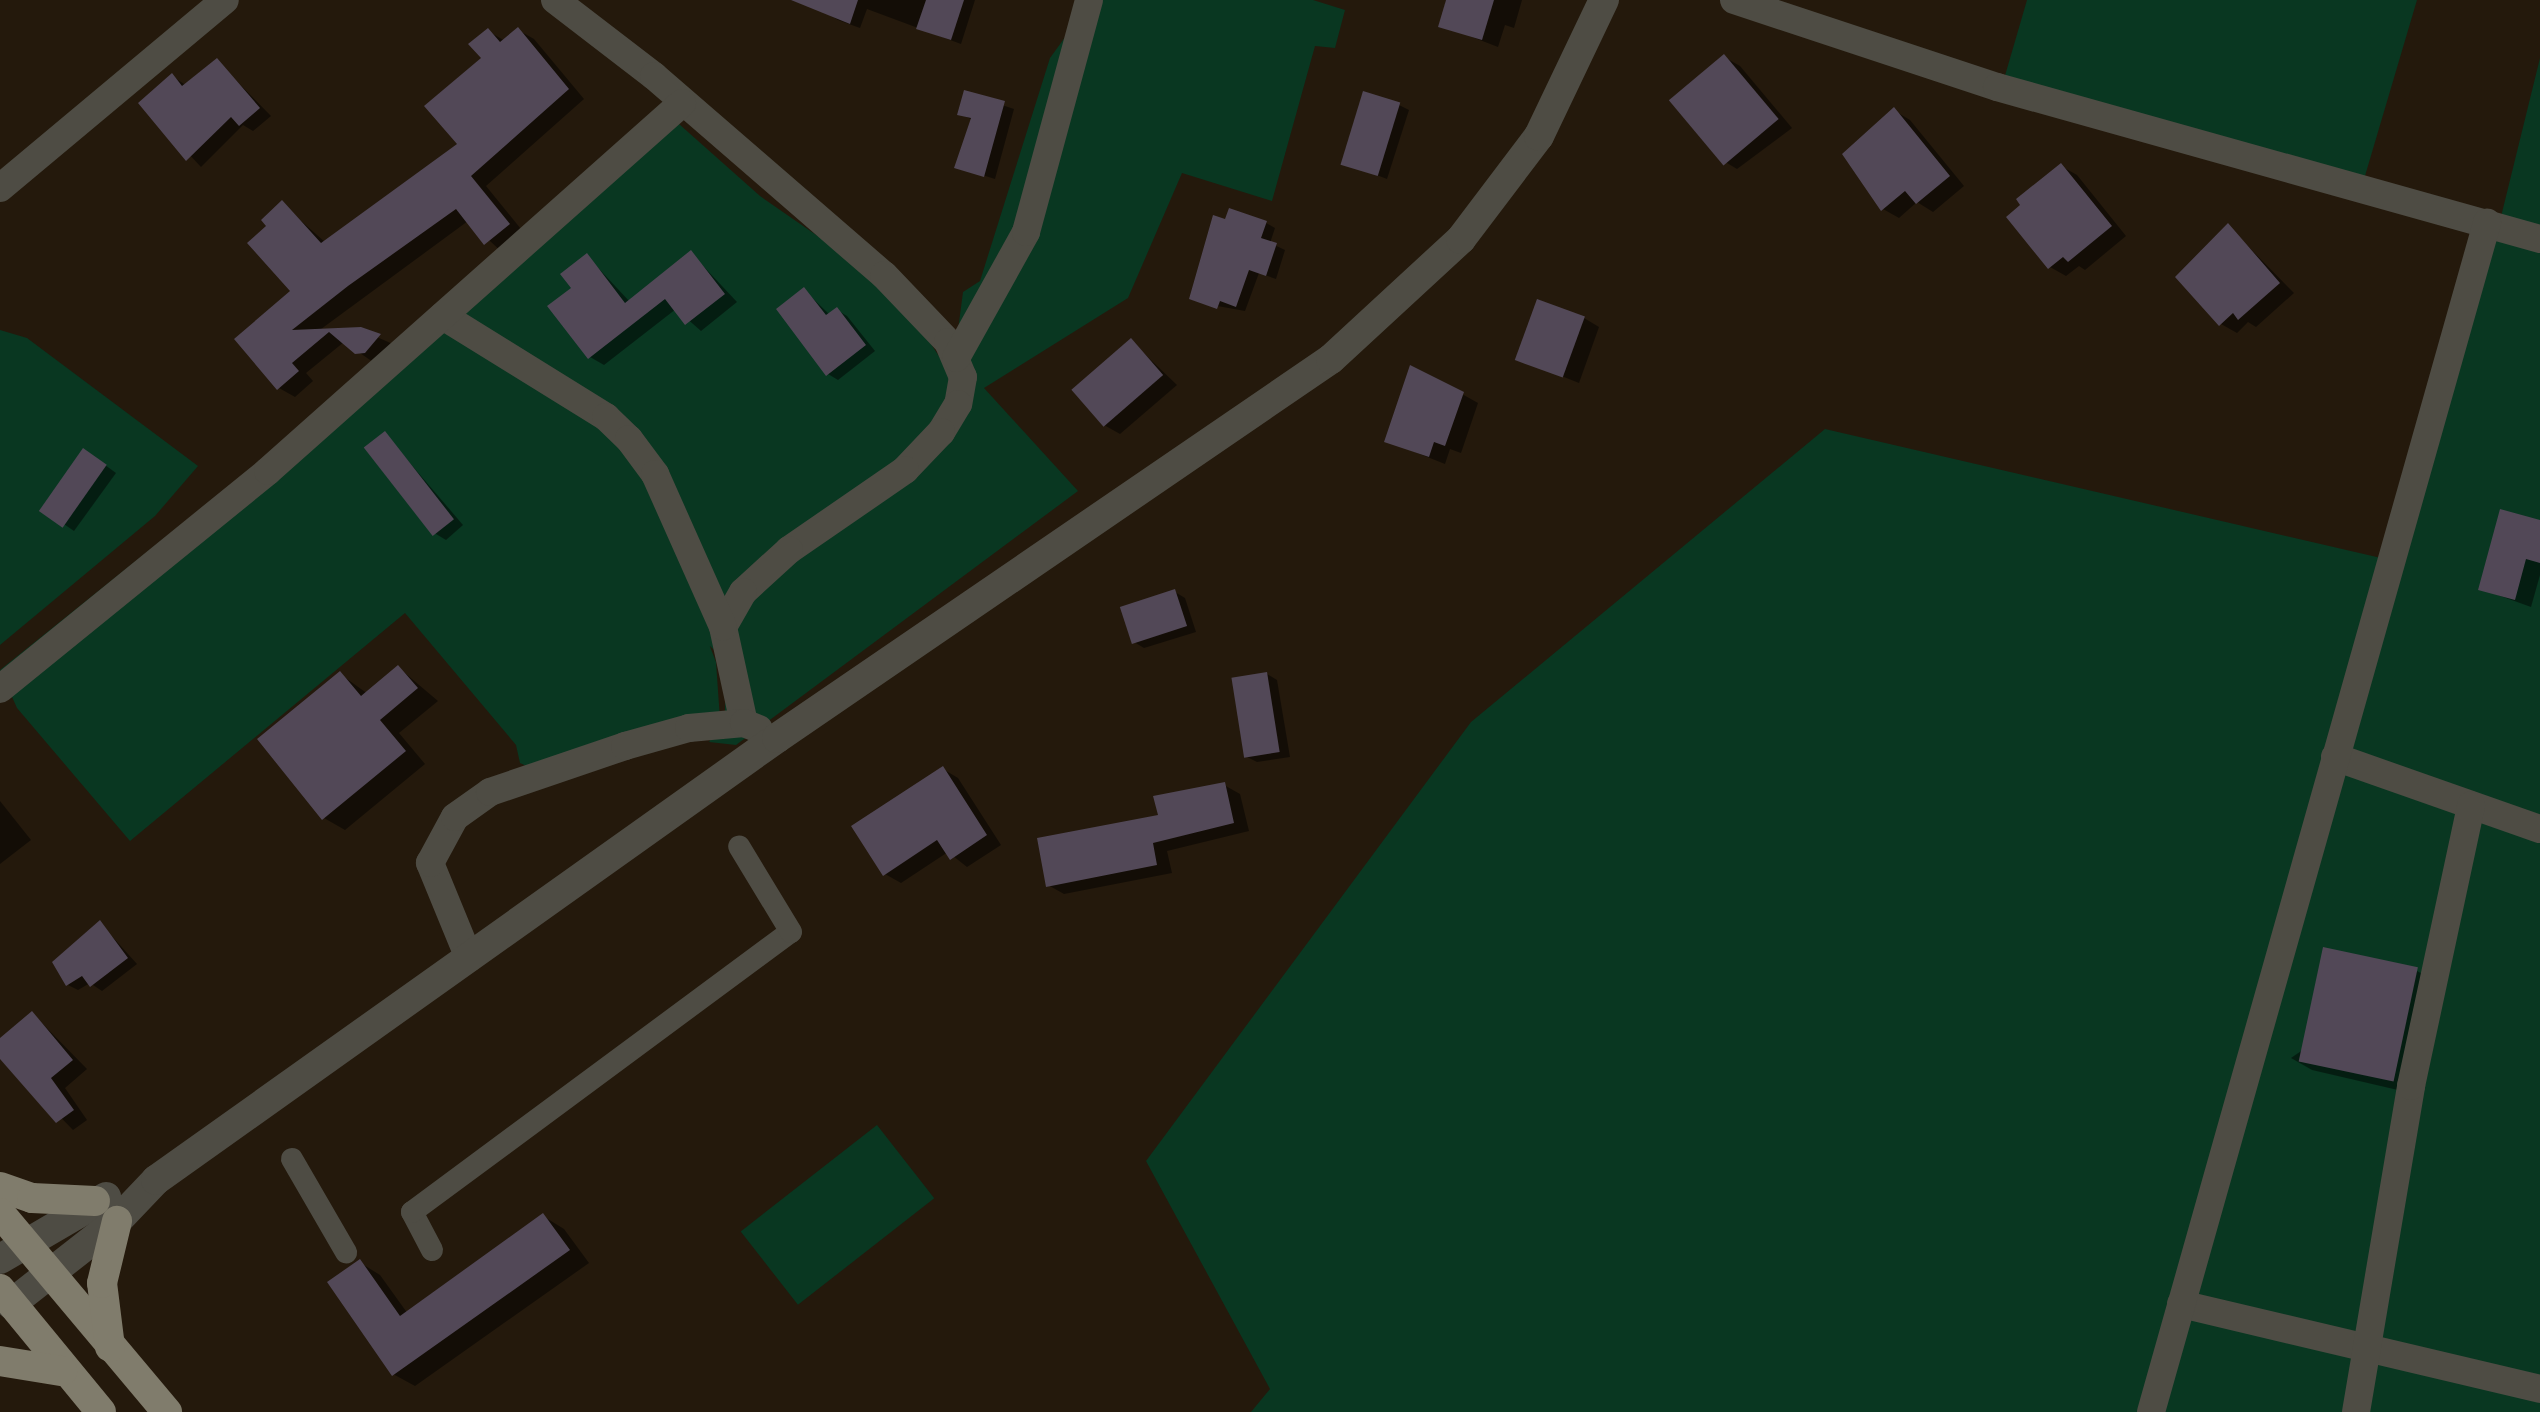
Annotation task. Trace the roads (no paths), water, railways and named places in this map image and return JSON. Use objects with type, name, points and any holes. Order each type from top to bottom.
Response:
[{"type":"main road","points":[[0,1187],[32,1198],[106,1211],[102,1283],[110,1347]]},
{"type":"main road","points":[[0,1213],[12,1251],[50,1276],[167,1412]]},
{"type":"main road","points":[[4,1302],[102,1412]]},
{"type":"main road","points":[[0,1361],[62,1371]]},
{"type":"street","points":[[0,188],[226,0]]},
{"type":"street","points":[[556,0],[884,275],[956,358],[963,377],[958,404],[934,440],[865,504],[764,570],[723,627]]},
{"type":"street","points":[[956,358],[1026,232],[1089,0]]},
{"type":"street","points":[[12,1251],[106,1211],[156,1180],[778,738],[1331,358],[1461,238],[1539,136],[1604,0]]},
{"type":"street","points":[[1734,0],[1996,87],[2540,238]]},
{"type":"street","points":[[0,689],[268,471],[682,103]]},
{"type":"street","points":[[2151,1412],[2487,224]]},
{"type":"street","points":[[443,316],[606,417],[629,439],[655,474],[723,627],[744,723]]},
{"type":"street","points":[[469,958],[430,863],[455,817],[490,792],[625,746],[744,723],[778,738]]},
{"type":"street","points":[[2335,757],[2540,829]]},
{"type":"street","points":[[2356,1412],[2411,1086],[2471,806]]},
{"type":"street","points":[[432,1250],[412,1212],[790,932],[739,846]]},
{"type":"street","points":[[292,1158],[346,1252]]},
{"type":"street","points":[[4,1302],[50,1276],[106,1211]]},
{"type":"street","points":[[2181,1304],[2540,1389]]}]
